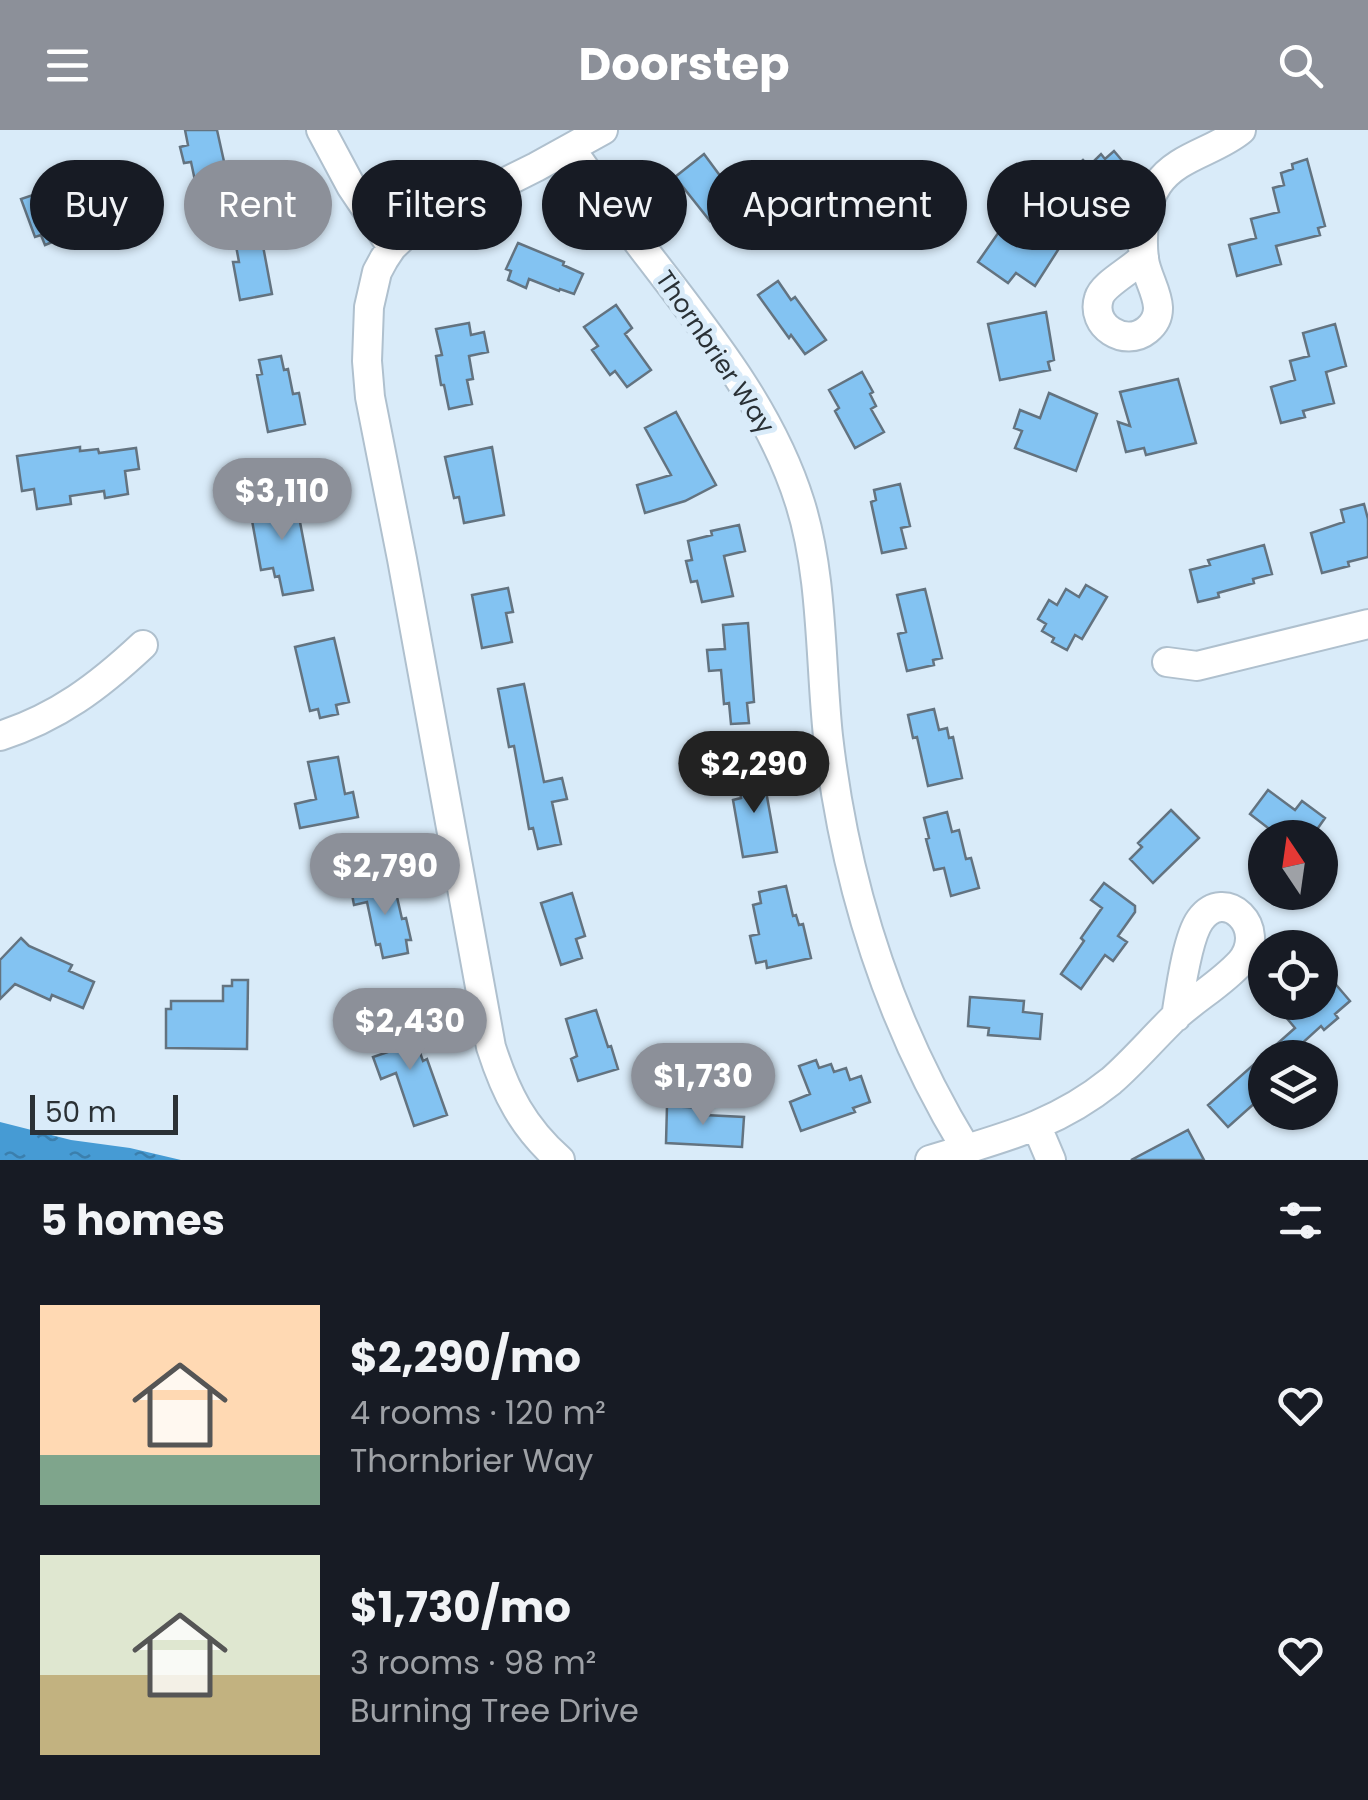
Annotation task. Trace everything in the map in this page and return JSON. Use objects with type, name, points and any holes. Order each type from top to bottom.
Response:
[{"type":"street","points":[[320,130],[352,187]]},
{"type":"street","points":[[522,173],[603,130]]},
{"type":"street","points":[[1144,257],[1145,219],[1158,184],[1186,159],[1229,140],[1241,130]]},
{"type":"street","name":"Thornbrier Way","points":[[571,148],[743,384],[772,433],[792,480],[810,544],[828,738],[856,892],[896,1013],[922,1071],[966,1149]]},
{"type":"street","points":[[390,250],[377,272],[368,307],[366,361],[491,1047],[515,1108],[528,1128],[560,1160]]},
{"type":"street","points":[[1167,662],[1197,666],[1368,624]]},
{"type":"street","points":[[0,736],[58,712],[90,691],[143,646]]},
{"type":"street","points":[[930,1160],[1037,1127],[1062,1115],[1112,1080],[1176,1016]]},
{"type":"street","points":[[1037,1127],[1051,1160]]},
{"type":"water","points":[[0,1122],[71,1140],[181,1160],[0,1160]]},
{"type":"building","points":[[185,130],[217,130],[224,160],[184,163],[180,147],[188,145]]},
{"type":"building","points":[[1114,151],[1122,160],[1095,160],[1101,154],[1105,159]]},
{"type":"building","points":[[704,154],[708,160],[707,217],[687,192],[687,167]]},
{"type":"building","points":[[1307,159],[1325,226],[1318,228],[1320,235],[1276,246],[1281,264],[1237,276],[1229,245],[1256,238],[1251,219],[1279,212],[1273,188],[1284,185],[1281,173]]},
{"type":"building","points":[[30,196],[30,223],[21,199]]},
{"type":"building","points":[[522,245],[583,274],[574,294],[529,279],[526,288],[508,280],[511,271],[506,269],[515,250],[522,250]]},
{"type":"building","points":[[987,249],[1058,250],[1035,286],[1016,273],[1008,283],[978,262]]},
{"type":"building","points":[[237,250],[264,250],[272,294],[240,300],[233,262],[239,262]]},
{"type":"building","points":[[778,281],[791,300],[795,297],[826,340],[805,354],[758,295]]},
{"type":"building","points":[[616,305],[632,328],[625,334],[651,370],[627,387],[615,371],[610,375],[592,350],[598,346],[584,327]]},
{"type":"building","points":[[1046,312],[1054,360],[1048,362],[1050,370],[1000,380],[988,324]]},
{"type":"building","points":[[469,323],[471,335],[484,332],[488,352],[469,356],[473,379],[467,380],[472,404],[449,409],[436,356],[442,355],[436,329]]},
{"type":"building","points":[[1335,324],[1346,366],[1326,372],[1334,403],[1303,411],[1305,417],[1281,423],[1271,387],[1295,380],[1290,361],[1309,356],[1303,333]]},
{"type":"building","points":[[281,356],[293,394],[299,393],[305,424],[268,432],[257,375],[262,374],[259,360]]},
{"type":"building","points":[[862,372],[873,392],[870,394],[876,406],[871,409],[884,432],[855,448],[835,411],[839,408],[829,390]]},
{"type":"building","points":[[1178,379],[1196,443],[1146,455],[1144,448],[1126,452],[1118,422],[1130,426],[1120,392]]},
{"type":"building","points":[[1049,393],[1097,414],[1076,471],[1015,448],[1022,431],[1014,428],[1020,410],[1040,418]]},
{"type":"building","points":[[676,412],[716,485],[685,501],[645,513],[637,485],[671,475],[645,428]]},
{"type":"building","points":[[80,447],[80,451],[98,449],[99,453],[136,448],[139,469],[125,471],[128,494],[105,498],[104,491],[70,496],[71,504],[37,509],[34,489],[22,491],[17,456]]},
{"type":"building","points":[[492,447],[504,515],[464,523],[445,457]]},
{"type":"building","points":[[900,484],[910,526],[901,528],[906,548],[882,553],[871,502],[876,500],[874,490]]},
{"type":"building","points":[[295,496],[313,590],[283,595],[273,568],[261,570],[249,504]]},
{"type":"building","points":[[1364,504],[1368,557],[1322,573],[1311,533],[1344,522],[1341,510]]},
{"type":"building","points":[[739,525],[745,551],[724,556],[733,596],[702,602],[686,561],[692,560],[688,541]]},
{"type":"building","points":[[1264,545],[1272,574],[1198,602],[1190,570],[1210,565],[1208,560]]},
{"type":"building","points":[[1086,585],[1107,597],[1082,639],[1075,635],[1067,650],[1052,642],[1054,638],[1042,631],[1046,624],[1038,619],[1049,600],[1057,605],[1066,589],[1079,597]]},
{"type":"building","points":[[508,588],[513,612],[506,613],[512,642],[482,648],[472,595]]},
{"type":"building","points":[[925,589],[942,658],[933,660],[934,665],[907,671],[898,634],[906,632],[897,595]]},
{"type":"building","points":[[748,623],[754,702],[747,703],[749,723],[731,724],[729,703],[724,704],[721,670],[709,671],[707,650],[725,649],[723,625]]},
{"type":"building","points":[[334,638],[349,702],[336,705],[338,714],[320,718],[318,709],[310,711],[295,647]]},
{"type":"building","points":[[524,684],[544,782],[562,778],[567,799],[552,802],[561,844],[538,849],[533,828],[529,829],[514,746],[509,747],[498,689]]},
{"type":"building","points":[[934,709],[939,730],[947,728],[949,738],[953,737],[962,778],[928,786],[908,715]]},
{"type":"building","points":[[338,757],[345,794],[353,792],[358,817],[300,828],[295,804],[316,799],[308,762]]},
{"type":"building","points":[[762,769],[777,852],[743,857],[733,800],[741,798],[737,774]]},
{"type":"building","points":[[1268,790],[1295,810],[1302,801],[1325,818],[1258,820],[1250,814]]},
{"type":"building","points":[[1171,810],[1199,838],[1153,883],[1130,859],[1142,847],[1138,843]]},
{"type":"building","points":[[947,812],[952,832],[959,830],[966,859],[971,858],[979,888],[951,896],[944,868],[934,870],[924,818]]},
{"type":"building","points":[[390,882],[411,940],[406,940],[408,953],[383,958],[380,944],[376,945],[367,902],[354,905],[351,889]]},
{"type":"building","points":[[1104,883],[1135,906],[1135,912],[1118,936],[1127,942],[1113,961],[1105,955],[1081,989],[1061,974],[1102,908],[1091,900]]},
{"type":"building","points":[[786,886],[793,916],[796,915],[799,925],[803,924],[811,958],[767,968],[766,961],[756,963],[750,936],[759,934],[753,905],[761,903],[759,892]]},
{"type":"building","points":[[572,893],[585,936],[576,939],[582,958],[561,965],[541,903]]},
{"type":"building","points":[[21,938],[29,946],[72,965],[69,971],[94,982],[83,1008],[52,995],[50,1000],[15,984],[0,999],[0,960]]},
{"type":"building","points":[[232,980],[248,980],[247,1049],[166,1048],[166,1009],[171,1009],[171,1001],[223,1001],[223,986],[232,986]]},
{"type":"building","points":[[1338,987],[1350,1001],[1338,1011]]},
{"type":"building","points":[[970,997],[1024,1001],[1023,1012],[1042,1014],[1040,1039],[988,1035],[989,1028],[968,1026]]},
{"type":"building","points":[[596,1010],[618,1069],[578,1081],[571,1059],[577,1056],[566,1019]]},
{"type":"building","points":[[408,1019],[447,1115],[414,1126],[396,1073],[381,1079],[373,1057],[388,1052],[380,1028]]},
{"type":"building","points":[[1288,1020],[1336,1020],[1324,1030],[1321,1026],[1306,1040],[1281,1040],[1295,1028]]},
{"type":"building","points":[[816,1060],[819,1068],[831,1064],[834,1072],[846,1068],[850,1080],[861,1076],[870,1102],[853,1108],[855,1112],[801,1131],[790,1102],[810,1094],[799,1066]]},
{"type":"building","points":[[1248,1070],[1248,1109],[1228,1127],[1208,1105]]},
{"type":"building","points":[[667,1106],[706,1108],[705,1115],[744,1117],[742,1147],[666,1143]]},
{"type":"building","points":[[1188,1130],[1204,1160],[1131,1160]]}]
